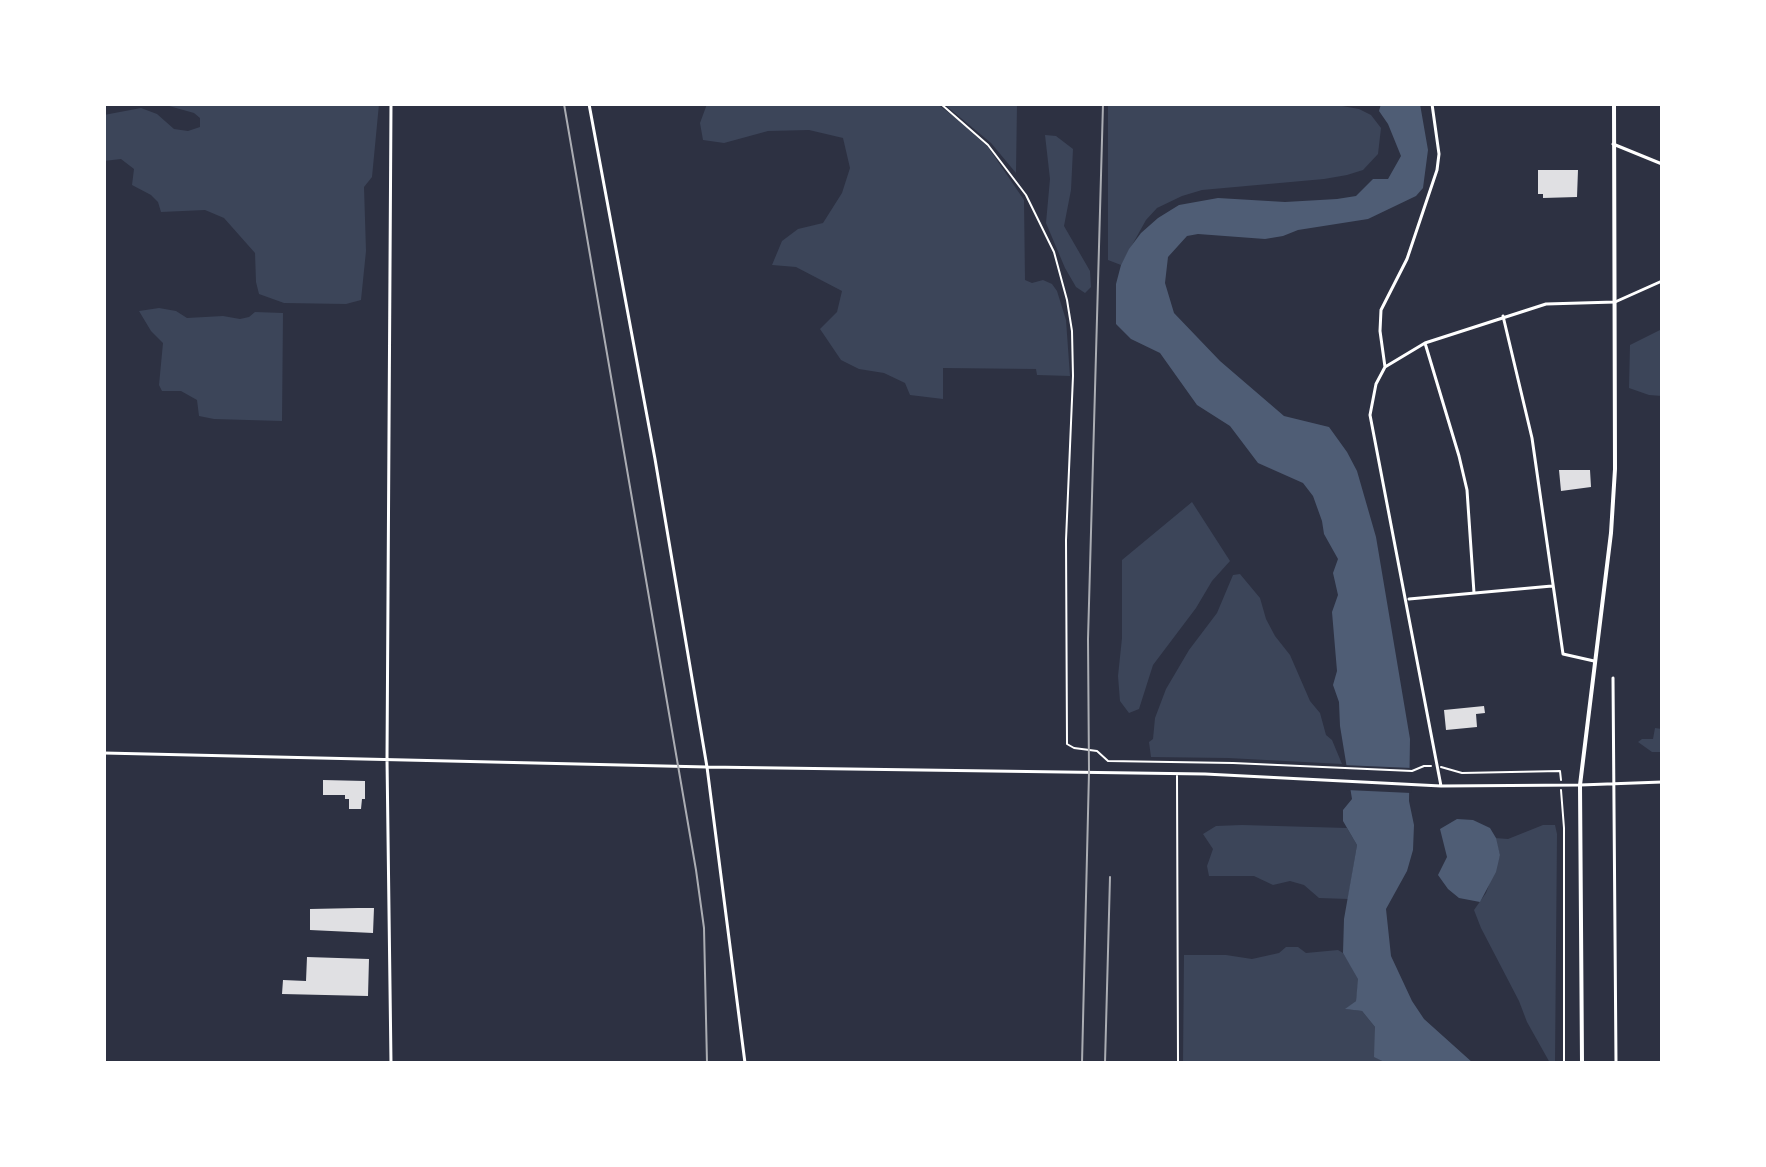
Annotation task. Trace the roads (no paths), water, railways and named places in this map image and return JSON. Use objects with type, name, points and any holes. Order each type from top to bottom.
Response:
[{"type":"street","points":[[391,104],[387,759],[391,1063]]},
{"type":"street","points":[[589,104],[655,459],[707,767],[745,1063]]},
{"type":"street","points":[[1385,367],[1380,331],[1381,310],[1407,259],[1437,170],[1439,154],[1432,104]]},
{"type":"street","points":[[1582,1063],[1580,785],[1611,533],[1614,485],[1614,104]]},
{"type":"street","points":[[1613,144],[1662,164]]},
{"type":"street","points":[[1441,786],[1370,415],[1373,392],[1385,367],[1425,343],[1503,316],[1556,303],[1615,302],[1662,281]]},
{"type":"street","points":[[1503,316],[1532,438],[1563,654],[1594,661]]},
{"type":"street","points":[[1425,343],[1467,490],[1474,593]]},
{"type":"street","points":[[1407,599],[1552,586]]},
{"type":"street","points":[[1613,678],[1616,1063]]},
{"type":"street","points":[[104,753],[707,767],[1177,773],[1441,786],[1662,782]]},
{"type":"lane","points":[[1177,773],[1178,1063]]},
{"type":"railway","points":[[564,104],[696,870],[704,928],[707,1063]]},
{"type":"railway","points":[[1082,1063],[1089,772],[1088,639],[1103,104]]},
{"type":"railway","points":[[1105,1063],[1110,877]]}]
